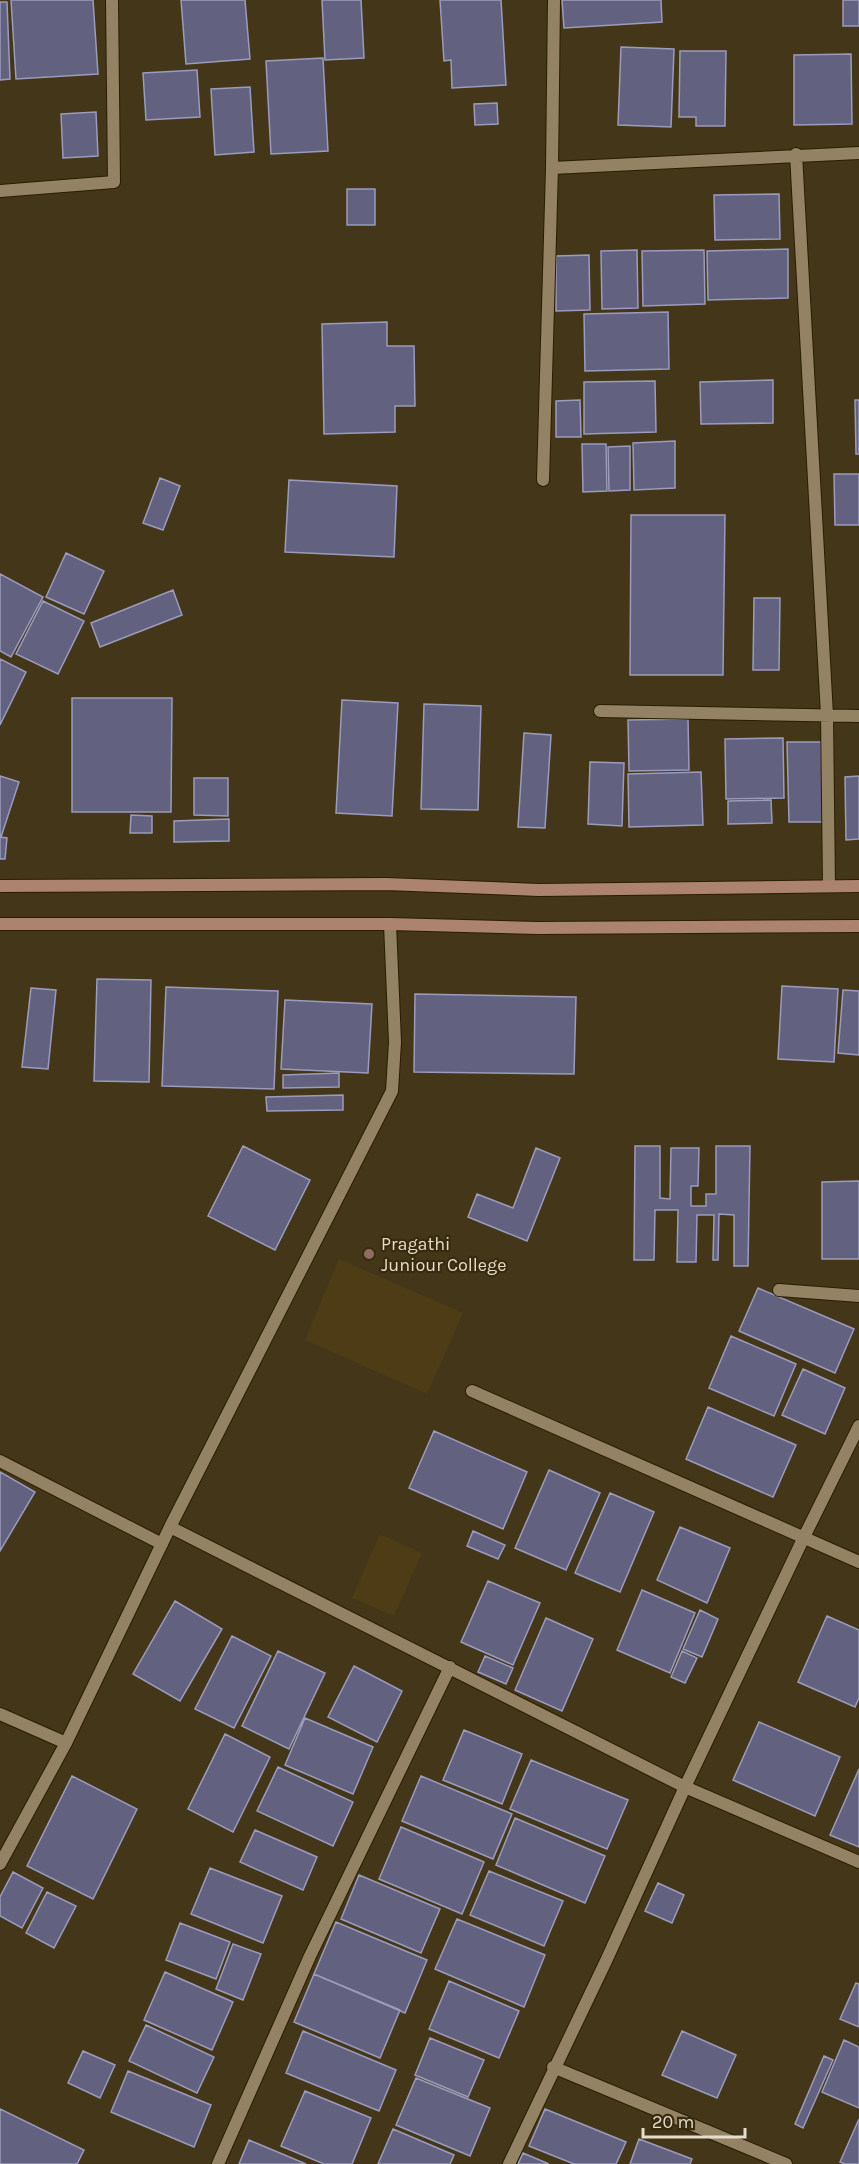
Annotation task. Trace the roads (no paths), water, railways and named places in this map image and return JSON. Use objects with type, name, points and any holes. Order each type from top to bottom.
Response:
[{"type":"main road","points":[[0,886],[386,884],[539,890],[859,886]]},
{"type":"main road","points":[[0,924],[390,924],[538,928],[859,926]]},
{"type":"street","points":[[0,191],[114,182],[112,0]]},
{"type":"street","points":[[543,480],[552,168],[554,0]]},
{"type":"street","points":[[552,168],[796,154],[859,153]]},
{"type":"street","points":[[796,154],[827,715],[829,886]]},
{"type":"street","points":[[600,711],[859,716]]},
{"type":"street","points":[[0,1864],[66,1743],[170,1527],[392,1091],[395,1042],[390,924]]},
{"type":"street","points":[[779,1290],[859,1296]]},
{"type":"street","points":[[472,1391],[859,1562]]},
{"type":"street","points":[[508,2164],[606,1961],[804,1537],[859,1426]]},
{"type":"street","points":[[0,1461],[162,1544]]},
{"type":"street","points":[[170,1527],[686,1787],[859,1862]]},
{"type":"street","points":[[218,2164],[310,1956],[450,1667]]},
{"type":"street","points":[[0,1714],[66,1743]]},
{"type":"street","points":[[554,2067],[786,2164]]},
{"type":"place","name":"Pragathi Juniour College","points":[[369,1254]]}]
